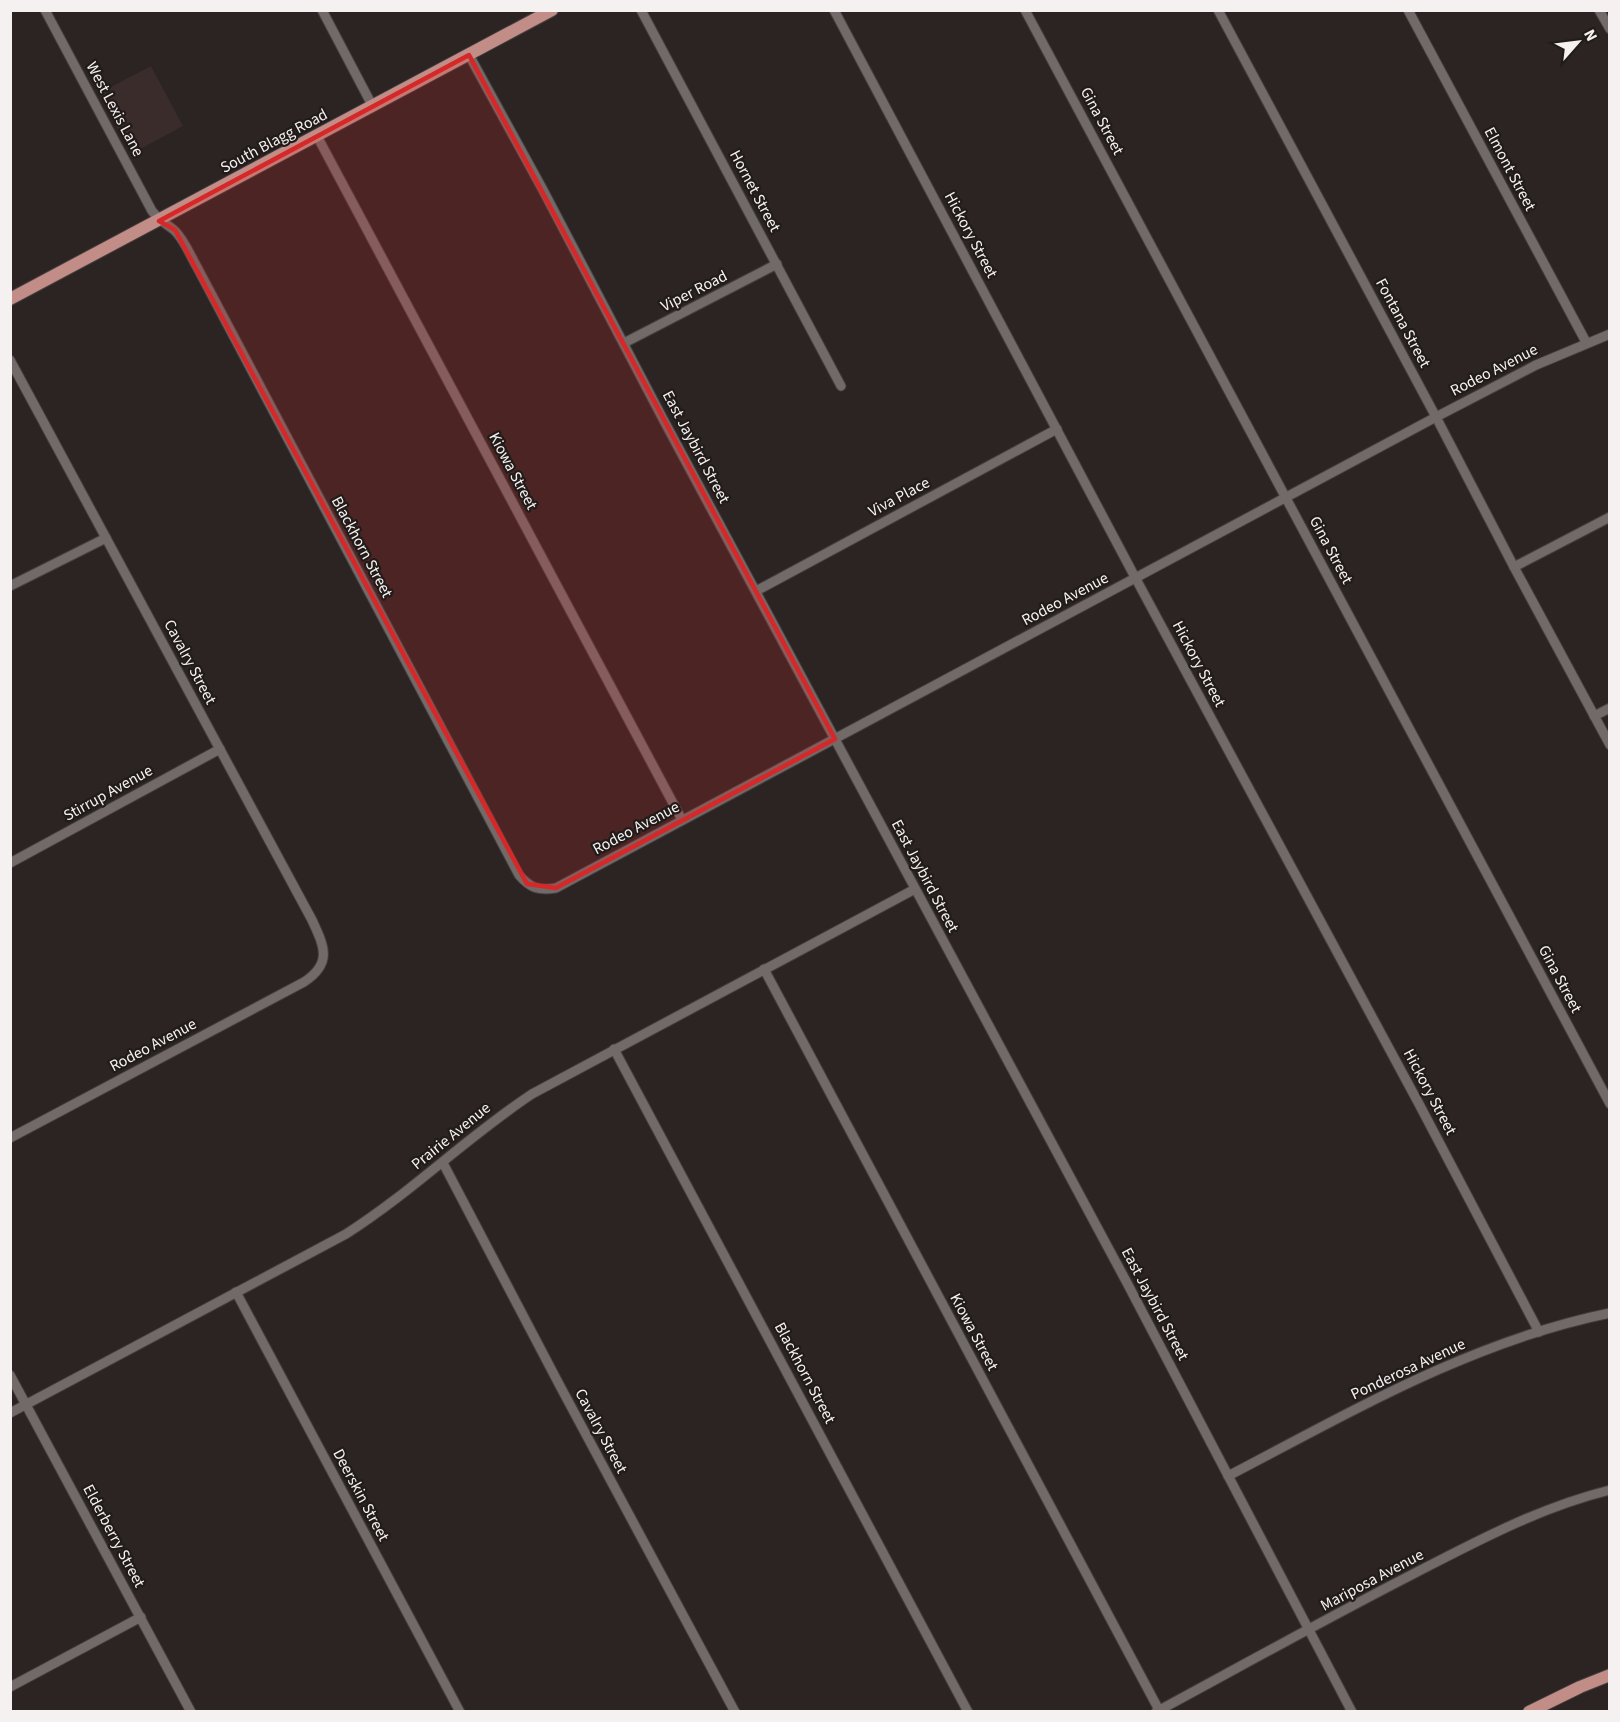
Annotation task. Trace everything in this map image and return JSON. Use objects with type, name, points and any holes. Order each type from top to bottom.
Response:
[{"type":"main road","name":"South Blagg Road","points":[[10,299],[552,10]]},
{"type":"main road","points":[[1529,1712],[1610,1675]]},
{"type":"street","name":"West Lexis Lane","points":[[45,10],[159,221]]},
{"type":"street","points":[[322,10],[373,106]]},
{"type":"street","name":"Hornet Street","points":[[641,10],[841,386]]},
{"type":"street","name":"Hickory Street","points":[[834,10],[1136,579],[1425,1114],[1539,1332]]},
{"type":"street","name":"Gina Street","points":[[1025,10],[1607,1094],[1610,1104]]},
{"type":"street","name":"Fontana Street","points":[[1218,10],[1610,746]]},
{"type":"street","name":"Elmont Street","points":[[1408,10],[1586,342]]},
{"type":"street","points":[[1599,10],[1610,29]]},
{"type":"street","name":"East Jaybird Street","points":[[469,55],[1126,1281],[1352,1712]]},
{"type":"street","name":"Kiowa Street","points":[[317,136],[682,820]]},
{"type":"street","name":"Blackhorn Street","points":[[159,221],[174,230],[180,238],[519,875],[527,884],[536,889]]},
{"type":"street","name":"Viper Road","points":[[624,343],[777,264]]},
{"type":"street","name":"Rodeo Avenue","points":[[536,889],[556,888],[1436,417],[1536,365],[1586,342],[1610,334]]},
{"type":"street","name":"Cavalry Street","points":[[10,360],[321,940],[324,951],[323,962],[319,970],[309,979]]},
{"type":"street","name":"Viva Place","points":[[756,591],[1057,429]]},
{"type":"street","points":[[1514,567],[1610,518]]},
{"type":"street","points":[[10,586],[106,538]]},
{"type":"street","points":[[1594,716],[1610,708]]},
{"type":"street","name":"Stirrup Avenue","points":[[10,863],[220,749]]},
{"type":"street","name":"Prairie Avenue","points":[[10,1413],[364,1223],[443,1163],[497,1117],[532,1094],[915,889]]},
{"type":"street","name":"Kiowa Street","points":[[764,969],[1157,1711]]},
{"type":"street","name":"Rodeo Avenue","points":[[10,1138],[309,979]]},
{"type":"street","name":"Blackhorn Street","points":[[614,1049],[968,1712]]},
{"type":"street","name":"Cavalry Street","points":[[443,1163],[735,1712]]},
{"type":"street","name":"Deerskin Street","points":[[236,1292],[460,1712]]},
{"type":"street","name":"Ponderosa Avenue","points":[[1228,1476],[1425,1374],[1539,1332],[1610,1313]]},
{"type":"street","name":"Elderberry Street","points":[[10,1375],[191,1712]]},
{"type":"street","name":"Mariposa Avenue","points":[[1157,1711],[1490,1535],[1545,1511],[1610,1490]]},
{"type":"street","points":[[10,1687],[141,1617]]},
{"type":"highlighted area","points":[[469,55],[835,739],[556,888],[527,884],[175,230],[159,221]]},
{"type":"shaded area","points":[[151,66],[183,126],[131,154],[99,93]]}]
